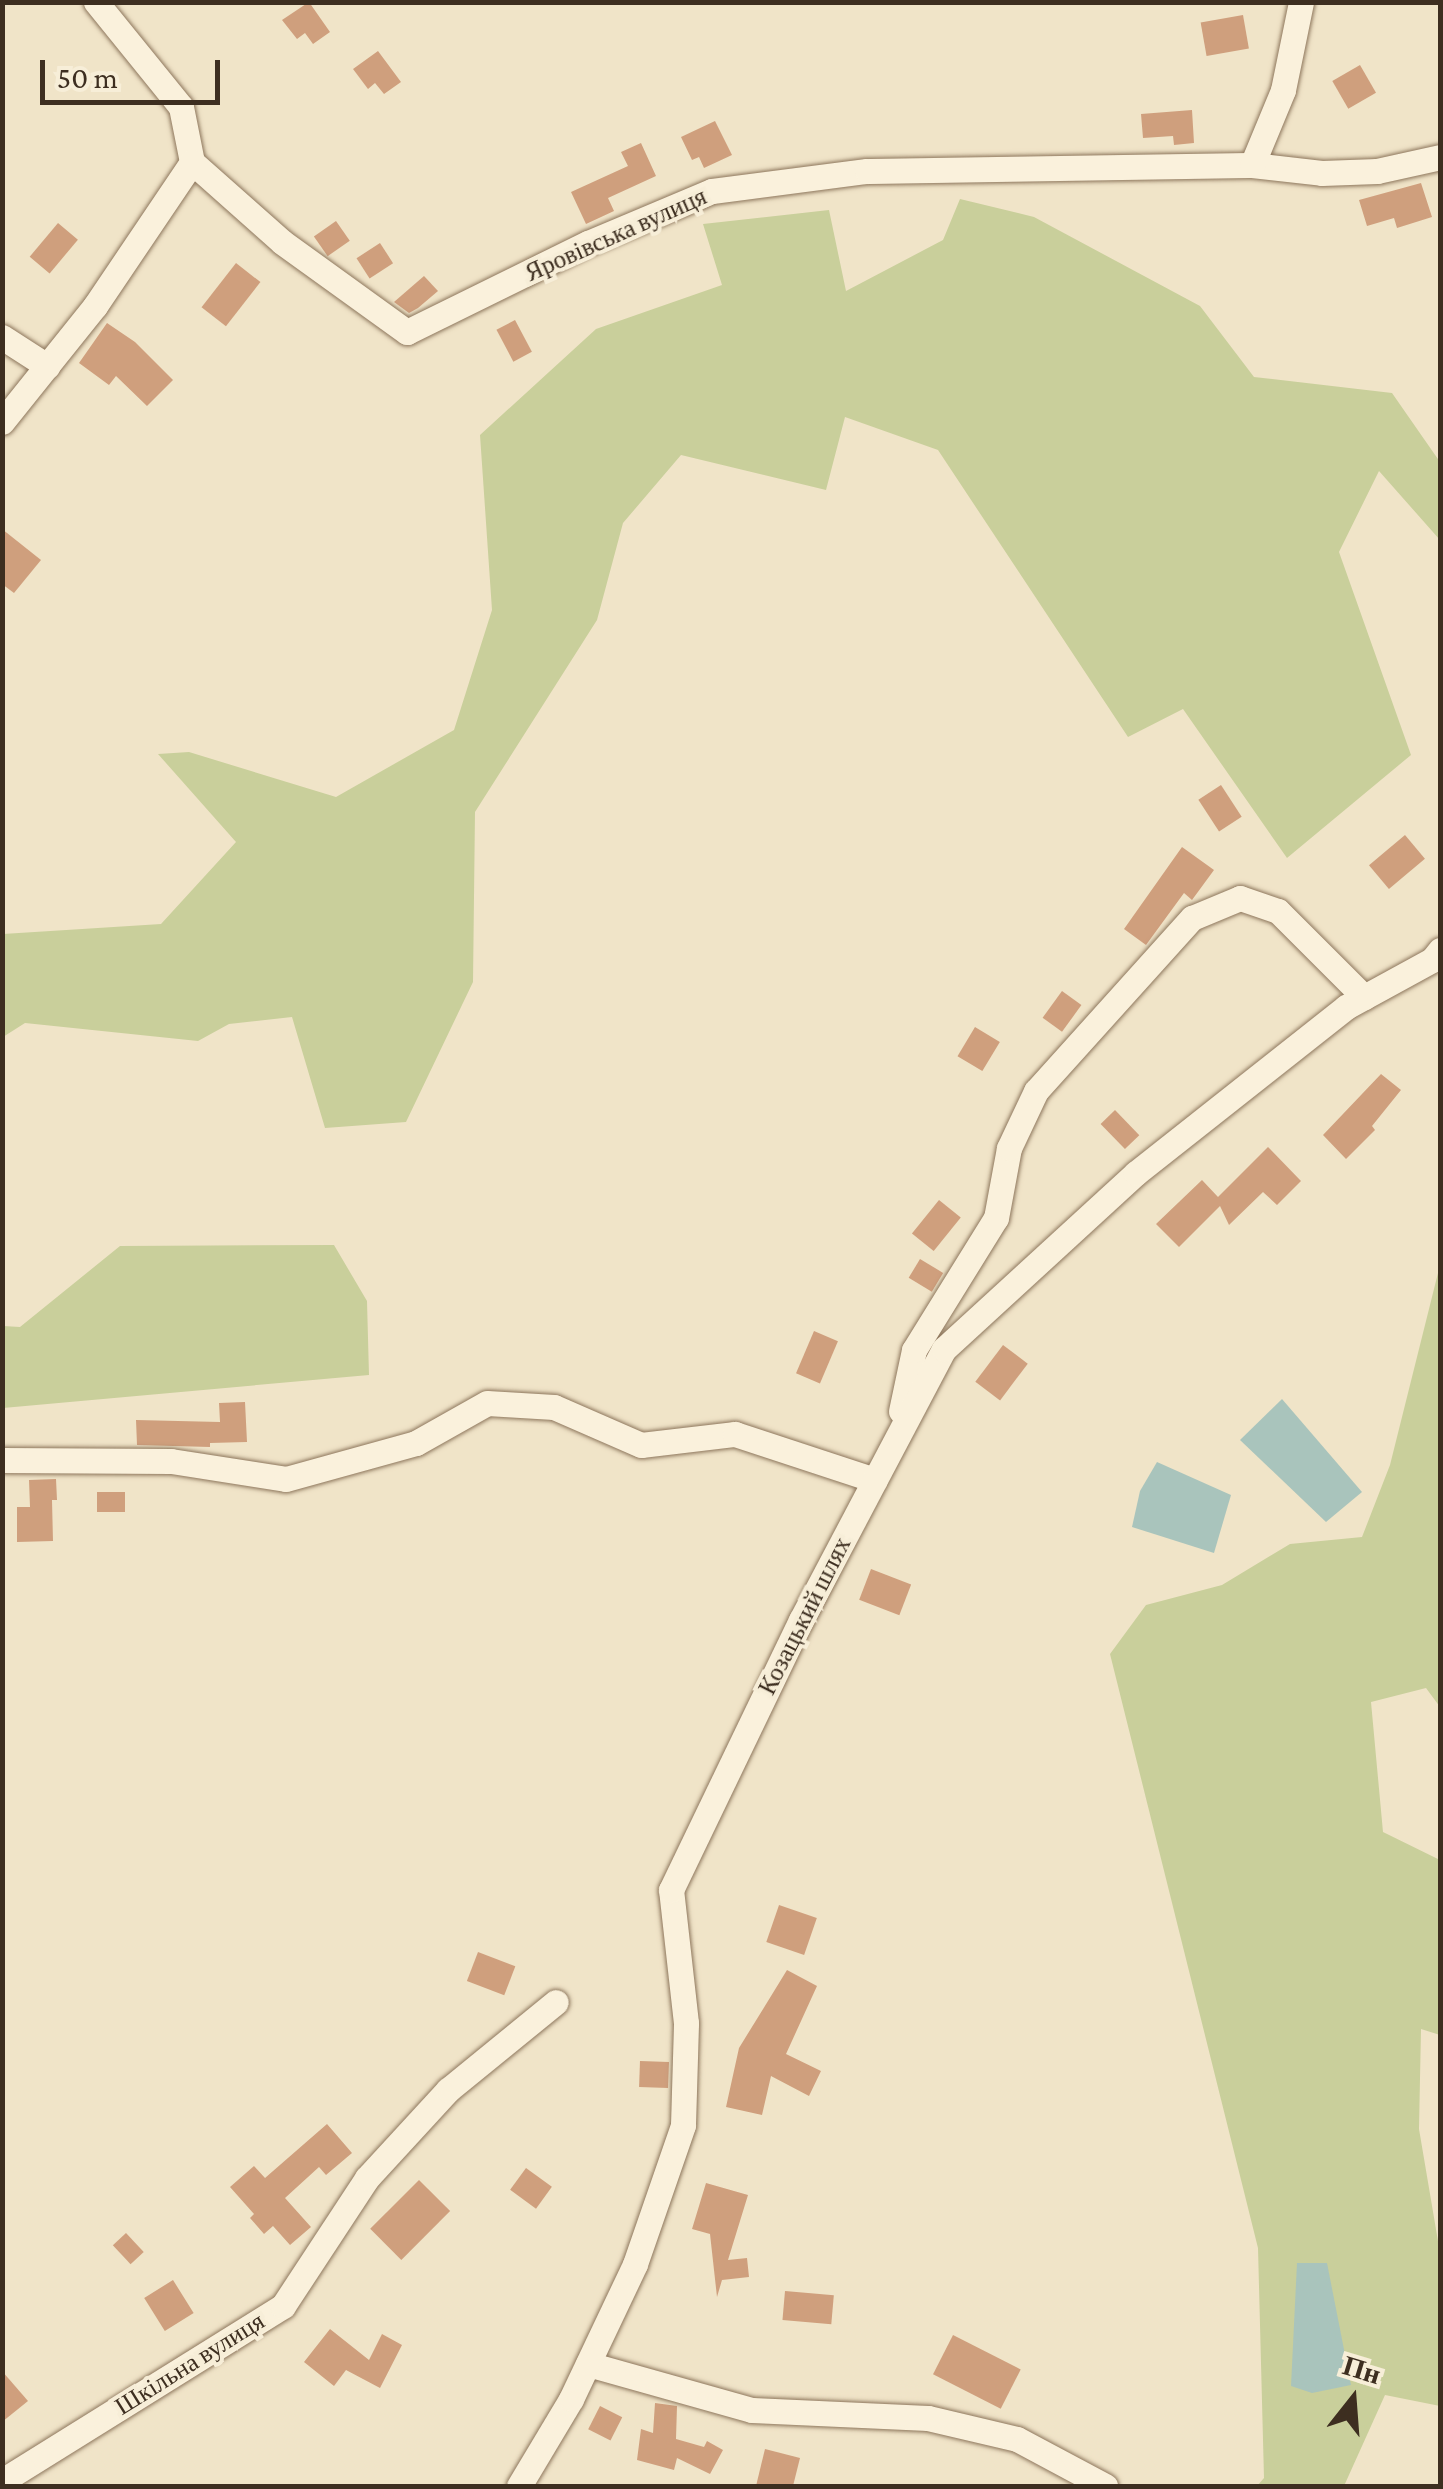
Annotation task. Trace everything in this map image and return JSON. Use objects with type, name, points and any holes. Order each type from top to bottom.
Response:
[{"type":"street","points":[[2,422],[95,306],[192,162],[181,107],[96,2]]},
{"type":"street","points":[[1301,2],[1283,90],[1252,165],[1322,174],[1377,170],[1440,157]]},
{"type":"street","name":"Яровівська вулиця","points":[[192,162],[282,242],[407,332],[588,243],[712,191],[867,171],[1252,165]]},
{"type":"street","points":[[2,337],[48,366]]},
{"type":"street","points":[[893,1447],[914,1350],[996,1218],[1009,1148],[1036,1091],[1192,918],[1240,898],[1278,910],[1364,998]]},
{"type":"street","name":"Козацький шлях","points":[[519,2486],[588,2364],[635,2264],[684,2124],[686,2022],[671,1890],[801,1620],[944,1349],[1136,1173],[1364,998],[1440,950]]},
{"type":"street","points":[[2,1460],[171,1461],[286,1479],[416,1443],[487,1403],[554,1408],[641,1445],[734,1434],[875,1480]]},
{"type":"street","name":"Шкільна вулиця","points":[[2,2481],[283,2306],[367,2178],[448,2090],[556,2002]]},
{"type":"street","points":[[588,2364],[752,2410],[928,2418],[1017,2439],[1105,2486]]},
{"type":"green space","points":[[960,199],[1034,217],[1200,306],[1254,377],[1392,393],[1440,462],[1440,540],[1379,471],[1339,552],[1411,755],[1287,858],[1183,709],[1128,737],[938,450],[845,417],[826,490],[681,455],[623,523],[597,620],[475,812],[473,982],[406,1122],[325,1128],[292,1017],[229,1024],[198,1041],[25,1023],[3,1037],[3,934],[161,924],[236,842],[158,754],[189,752],[336,797],[454,730],[492,610],[480,435],[596,329],[722,285],[703,224],[829,210],[846,291],[943,240]]},
{"type":"green space","points":[[334,1245],[367,1301],[369,1375],[3,1408],[3,1326],[20,1327],[120,1246]]},
{"type":"green space","points":[[1440,1265],[1440,1707],[1426,1688],[1371,1702],[1383,1832],[1440,1860],[1440,2035],[1421,2029],[1419,2129],[1440,2253],[1440,2406],[1385,2395],[1344,2486],[1257,2486],[1264,2478],[1258,2248],[1110,1654],[1146,1605],[1222,1585],[1290,1544],[1362,1537],[1390,1465]]},
{"type":"water","points":[[1282,1399],[1362,1492],[1326,1522],[1240,1440]]},
{"type":"water","points":[[1157,1462],[1231,1495],[1214,1553],[1132,1527],[1140,1491]]},
{"type":"water","points":[[1297,2263],[1327,2263],[1351,2385],[1312,2393],[1291,2386]]},
{"type":"building","points":[[309,2],[330,32],[313,44],[305,33],[297,39],[282,20]]},
{"type":"building","points":[[1243,15],[1249,48],[1207,56],[1201,22]]},
{"type":"building","points":[[378,51],[401,82],[384,94],[375,83],[368,89],[353,69]]},
{"type":"building","points":[[1360,65],[1376,93],[1348,109],[1332,81]]},
{"type":"building","points":[[1192,110],[1194,143],[1174,145],[1173,136],[1143,138],[1141,114]]},
{"type":"building","points":[[715,121],[732,155],[704,168],[699,157],[692,160],[681,137]]},
{"type":"building","points":[[641,143],[656,176],[608,198],[614,211],[586,224],[571,192],[628,166],[621,152]]},
{"type":"building","points":[[1421,183],[1432,217],[1397,228],[1394,218],[1367,226],[1359,200]]},
{"type":"building","points":[[336,221],[350,241],[328,256],[314,236]]},
{"type":"building","points":[[58,223],[78,240],[50,273],[30,257]]},
{"type":"building","points":[[380,243],[393,263],[370,278],[357,258]]},
{"type":"building","points":[[236,263],[260,282],[226,326],[202,307]]},
{"type":"building","points":[[424,276],[438,291],[409,313],[394,302]]},
{"type":"building","points":[[515,320],[532,352],[513,362],[496,330]]},
{"type":"building","points":[[107,323],[135,342],[173,380],[147,406],[116,376],[109,385],[79,363]]},
{"type":"building","points":[[2,529],[41,560],[14,593],[2,584]]},
{"type":"building","points":[[1221,785],[1242,817],[1219,832],[1198,800]]},
{"type":"building","points":[[1405,835],[1425,859],[1389,889],[1369,865]]},
{"type":"building","points":[[1182,847],[1214,870],[1192,900],[1184,893],[1146,945],[1124,929]]},
{"type":"building","points":[[1062,991],[1081,1005],[1062,1032],[1043,1018]]},
{"type":"building","points":[[975,1027],[1000,1042],[982,1071],[957,1056]]},
{"type":"building","points":[[1381,1074],[1401,1090],[1372,1126],[1375,1130],[1346,1159],[1323,1135]]},
{"type":"building","points":[[1115,1110],[1139,1135],[1125,1149],[1101,1124]]},
{"type":"building","points":[[1268,1147],[1301,1181],[1277,1205],[1263,1192],[1229,1225],[1220,1206],[1179,1247],[1156,1224],[1202,1180],[1218,1197]]},
{"type":"building","points":[[939,1200],[961,1218],[934,1251],[912,1233]]},
{"type":"building","points":[[920,1259],[943,1273],[932,1292],[909,1278]]},
{"type":"building","points":[[814,1331],[838,1341],[820,1384],[796,1373]]},
{"type":"building","points":[[1003,1345],[1028,1364],[1000,1400],[975,1382]]},
{"type":"building","points":[[245,1402],[247,1442],[210,1443],[210,1447],[137,1445],[136,1420],[220,1422],[219,1403]]},
{"type":"building","points":[[56,1479],[53,1541],[17,1542],[17,1507],[30,1507],[29,1480]]},
{"type":"building","points":[[97,1492],[125,1492],[125,1512],[97,1512]]},
{"type":"building","points":[[871,1569],[911,1584],[899,1615],[859,1600]]},
{"type":"building","points":[[779,1905],[817,1918],[804,1955],[766,1942]]},
{"type":"building","points":[[478,1952],[515,1966],[504,1995],[467,1981]]},
{"type":"building","points":[[787,1970],[817,1986],[786,2054],[821,2071],[809,2096],[771,2076],[762,2115],[726,2107],[739,2048]]},
{"type":"building","points":[[640,2061],[669,2062],[668,2088],[639,2087]]},
{"type":"building","points":[[327,2124],[352,2153],[326,2175],[319,2167],[285,2198],[311,2227],[290,2245],[273,2226],[264,2234],[250,2218],[254,2214],[230,2187],[254,2166],[265,2178]]},
{"type":"building","points":[[526,2168],[552,2187],[536,2209],[510,2190]]},
{"type":"building","points":[[419,2180],[450,2211],[401,2260],[370,2229]]},
{"type":"building","points":[[706,2183],[748,2195],[728,2260],[747,2258],[749,2277],[722,2280],[717,2297],[710,2234],[692,2229]]},
{"type":"building","points":[[126,2233],[144,2252],[131,2264],[113,2245]]},
{"type":"building","points":[[173,2280],[194,2313],[165,2331],[144,2298]]},
{"type":"building","points":[[785,2291],[834,2295],[831,2324],[782,2320]]},
{"type":"building","points":[[330,2329],[369,2360],[382,2334],[402,2345],[380,2388],[346,2370],[334,2386],[304,2362]]},
{"type":"building","points":[[953,2335],[1021,2370],[1001,2409],[933,2374]]},
{"type":"building","points":[[2,2371],[28,2401],[2,2422]]},
{"type":"building","points":[[655,2403],[677,2406],[676,2439],[704,2447],[707,2441],[723,2450],[710,2474],[677,2458],[674,2470],[637,2460],[641,2429],[653,2433]]},
{"type":"building","points":[[600,2406],[622,2417],[610,2441],[588,2429]]},
{"type":"building","points":[[765,2449],[800,2458],[793,2486],[756,2486]]}]
